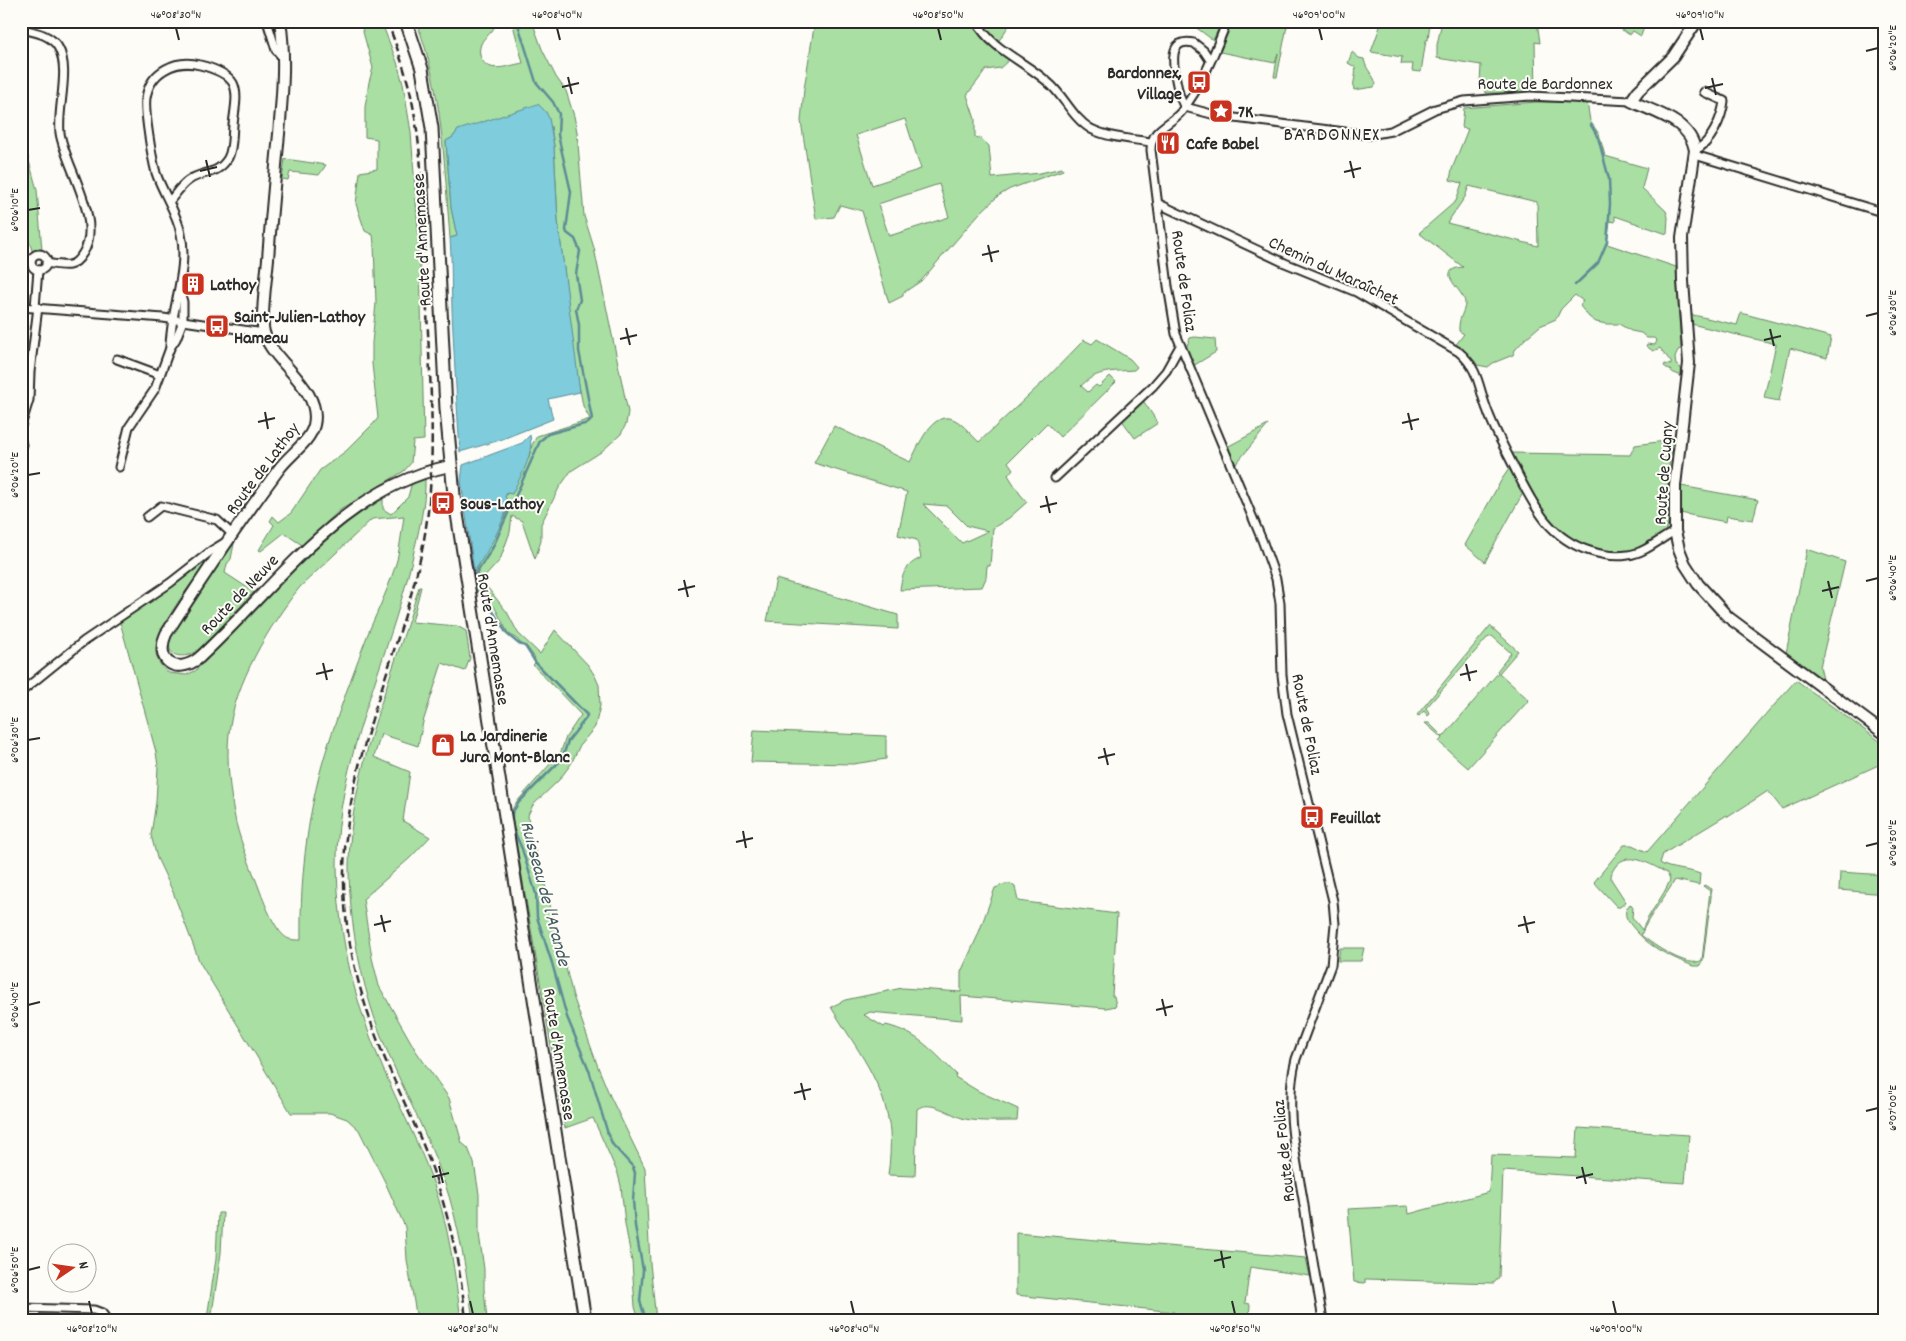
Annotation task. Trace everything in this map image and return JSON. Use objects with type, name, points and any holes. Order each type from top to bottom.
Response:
[{"type":"main road","name":"Route d'Annemasse","points":[[406,21],[422,69],[432,128],[450,466],[462,556],[585,1320]]},
{"type":"street","points":[[267,21],[276,50],[284,58]]},
{"type":"street","points":[[21,306],[183,320],[264,333],[263,322],[283,82],[284,58],[280,21]]},
{"type":"street","points":[[976,21],[986,36],[996,45],[1053,86],[1084,124],[1109,135],[1151,142],[1156,133],[1175,118],[1190,99],[1227,21]]},
{"type":"street","name":"Route de Bardonnex","points":[[1184,107],[1218,116],[1369,135],[1391,131],[1435,109],[1464,101],[1530,96],[1631,100],[1673,57],[1697,21]]},
{"type":"street","points":[[21,29],[48,37],[56,44],[60,52],[63,75],[59,111],[61,137],[84,202],[88,224],[88,242],[78,259],[68,265],[46,263]]},
{"type":"street","points":[[1184,107],[1180,98],[1173,60],[1175,50],[1182,43],[1194,43],[1204,51],[1210,60]]},
{"type":"street","points":[[118,467],[129,427],[151,397],[183,320],[183,302],[180,290],[182,235],[155,168],[146,98],[152,82],[160,72],[174,65],[194,64],[221,73],[234,86],[236,95],[231,147],[228,158],[220,168],[190,179],[169,202]]},
{"type":"street","points":[[1695,152],[1702,147],[1719,121],[1723,108],[1724,101],[1704,92]]},
{"type":"street","points":[[1631,100],[1680,125],[1690,137],[1695,152]]},
{"type":"street","name":"Route de Foliaz","points":[[1151,142],[1170,302],[1180,346],[1262,540],[1276,579],[1280,603],[1282,675],[1287,714],[1333,901],[1335,931],[1331,965],[1296,1059],[1292,1073],[1291,1093],[1291,1127],[1323,1320]]},
{"type":"street","points":[[1695,152],[1885,214]]},
{"type":"street","name":"Route de Cugny","points":[[1695,152],[1682,238],[1682,281],[1688,368],[1676,478],[1675,531],[1682,557],[1689,571],[1705,593],[1728,617],[1885,734]]},
{"type":"street","name":"Chemin du Maraîchet","points":[[1158,204],[1285,263],[1356,292],[1459,352],[1469,361],[1474,369],[1490,417],[1534,503],[1549,526],[1564,539],[1595,553],[1627,556],[1645,549],[1675,531]]},
{"type":"street","points":[[39,255],[44,257],[46,263],[43,269],[38,270],[33,268],[31,262],[34,256],[39,255]]},
{"type":"street","points":[[21,259],[31,262]]},
{"type":"street","points":[[21,426],[29,400],[37,307],[38,270]]},
{"type":"street","points":[[170,348],[175,304],[180,290]]},
{"type":"street","name":"Route de Lathoy","points":[[21,692],[84,641],[170,583],[229,538],[286,460],[307,438],[314,425],[314,416],[308,395],[264,333]]},
{"type":"street","points":[[1055,478],[1153,386],[1166,371],[1180,346]]},
{"type":"street","points":[[117,360],[160,375]]},
{"type":"street","name":"Route de Neuve","points":[[229,538],[163,640],[163,655],[173,665],[183,667],[199,658],[304,550],[341,518],[400,483],[423,472],[450,466]]},
{"type":"street","points":[[147,517],[161,506],[217,520],[229,538]]},
{"type":"street","points":[[21,1308],[94,1310],[102,1313],[107,1320]]},
{"type":"green space","points":[[360,21],[381,21],[397,62],[403,84],[411,132],[420,257],[424,440],[413,441],[411,463],[404,471],[340,510],[302,545],[284,533],[261,551],[259,550],[274,525],[270,521],[273,516],[279,522],[291,513],[320,470],[346,451],[378,418],[372,364],[376,303],[374,244],[373,235],[365,231],[356,204],[360,172],[377,169],[377,139],[365,137],[365,107],[373,68]]},
{"type":"green space","points":[[416,21],[496,21],[493,30],[480,46],[481,58],[490,67],[495,68],[523,63],[512,21],[532,21],[542,49],[556,77],[566,91],[577,132],[584,216],[594,248],[628,412],[626,424],[621,434],[601,452],[571,471],[559,488],[541,524],[541,541],[535,559],[522,521],[512,516],[510,532],[500,560],[483,579],[483,582],[507,612],[518,633],[540,654],[555,630],[588,665],[599,685],[600,706],[595,727],[580,745],[571,764],[559,780],[533,805],[528,815],[530,835],[540,865],[573,996],[610,1096],[645,1168],[650,1263],[656,1320],[639,1320],[635,1307],[632,1262],[621,1186],[618,1174],[593,1118],[565,1128],[511,812],[515,804],[551,763],[559,757],[566,737],[581,715],[533,665],[535,658],[527,647],[508,633],[494,606],[488,607],[475,588],[472,578],[506,513],[508,503],[505,497],[507,493],[512,493],[537,436],[590,419],[583,406],[576,369],[558,221],[554,146],[551,126],[458,130],[453,137],[446,141],[451,208],[457,236],[450,238],[444,155],[437,100],[425,47]]},
{"type":"green space","points":[[815,21],[971,21],[983,38],[1010,59],[1000,68],[986,70],[967,95],[975,119],[975,137],[982,139],[989,146],[992,178],[1040,173],[1062,168],[1063,170],[1010,189],[998,196],[978,215],[921,281],[903,293],[903,296],[889,303],[862,211],[840,205],[834,217],[816,219],[801,121]],"holes":[[[905,119],[921,169],[872,185],[856,135]],[[939,184],[949,217],[889,236],[878,204]]]},
{"type":"green space","points":[[980,21],[1012,21],[998,42]]},
{"type":"green space","points":[[1187,21],[1220,21],[1221,24],[1213,40]]},
{"type":"green space","points":[[1233,21],[1288,21],[1277,77],[1274,77],[1278,53],[1275,63],[1220,52]]},
{"type":"green space","points":[[1382,21],[1430,22],[1421,72],[1412,71],[1413,64],[1401,64],[1402,57],[1371,52]]},
{"type":"green space","points":[[1442,21],[1537,21],[1540,43],[1535,42],[1536,93],[1486,93],[1480,83],[1481,65],[1437,58],[1437,45]]},
{"type":"green space","points":[[1608,21],[1646,21],[1641,36],[1633,31],[1630,35]]},
{"type":"green space","points":[[1352,52],[1359,58],[1364,59],[1375,80],[1376,84],[1374,87],[1354,90],[1355,67],[1348,63]]},
{"type":"green space","points":[[1536,102],[1587,102],[1590,121],[1599,134],[1605,156],[1647,168],[1642,188],[1666,211],[1668,217],[1667,234],[1615,216],[1615,222],[1610,221],[1607,244],[1676,267],[1681,349],[1678,350],[1675,358],[1676,365],[1681,368],[1682,376],[1664,366],[1665,364],[1671,365],[1671,362],[1660,348],[1653,351],[1646,346],[1647,344],[1655,345],[1657,341],[1654,338],[1647,338],[1641,333],[1631,331],[1619,324],[1596,322],[1580,306],[1583,301],[1575,295],[1561,309],[1556,319],[1540,326],[1525,339],[1513,355],[1488,367],[1477,365],[1475,361],[1455,346],[1464,334],[1459,331],[1459,326],[1465,303],[1464,298],[1452,282],[1450,272],[1463,267],[1419,233],[1456,201],[1462,183],[1450,180],[1452,169],[1468,129],[1462,128],[1464,108]],"holes":[[[1469,186],[1537,202],[1538,246],[1447,223],[1465,197]]]},
{"type":"green space","points":[[26,150],[37,190],[42,250],[33,253],[21,218],[21,155]]},
{"type":"green space","points":[[285,159],[326,165],[319,175],[290,172],[288,180],[282,179]]},
{"type":"green space","points":[[1741,313],[1831,337],[1827,358],[1790,348],[1779,401],[1764,398],[1776,344],[1691,324],[1689,314],[1737,325]]},
{"type":"green space","points":[[1190,338],[1215,339],[1216,352],[1193,366],[1186,348]]},
{"type":"green space","points":[[1097,339],[1130,359],[1137,367],[1134,370],[1112,371],[1099,374],[1087,381],[1081,386],[1088,392],[1096,385],[1099,387],[1110,376],[1116,382],[1060,437],[1047,423],[1008,462],[1013,469],[1008,475],[1027,502],[1009,518],[993,528],[990,566],[987,566],[986,578],[982,587],[900,590],[905,571],[911,564],[921,558],[917,540],[898,535],[907,492],[814,463],[834,426],[910,462],[927,431],[939,420],[947,418],[955,420],[979,442],[1043,382],[1084,340],[1092,344]],"holes":[[[923,504],[947,506],[967,526],[988,531],[962,543]]]},
{"type":"green space","points":[[1142,399],[1158,423],[1135,438],[1121,419]]},
{"type":"green space","points":[[1268,425],[1235,465],[1227,447]]},
{"type":"green space","points":[[1673,440],[1668,476],[1670,511],[1667,527],[1655,541],[1646,546],[1623,553],[1605,552],[1582,545],[1567,537],[1544,514],[1527,485],[1512,453],[1630,455],[1635,445]]},
{"type":"green space","points":[[1511,466],[1524,491],[1485,562],[1465,545]]},
{"type":"green space","points":[[425,478],[421,519],[402,597],[365,712],[345,789],[339,828],[338,890],[348,962],[360,1008],[377,1054],[420,1149],[439,1199],[451,1250],[461,1320],[417,1320],[407,1260],[405,1227],[359,1130],[347,1119],[330,1113],[291,1113],[200,963],[173,892],[157,858],[151,835],[156,802],[158,766],[156,752],[120,622],[123,618],[181,580],[204,562],[207,563],[168,618],[158,641],[156,651],[160,664],[169,673],[186,675],[195,671],[318,544],[337,528],[383,499],[383,509],[391,514],[408,497],[412,482]],"holes":[[[404,516],[394,569],[353,673],[322,766],[307,840],[302,890],[301,940],[289,939],[275,925],[268,911],[236,823],[228,767],[228,744],[232,714],[255,656],[277,619],[300,587],[372,519]]]},
{"type":"green space","points":[[1681,486],[1758,500],[1753,520],[1727,516],[1726,522],[1680,513]]},
{"type":"green space","points":[[236,534],[231,559],[227,564],[225,573],[254,592],[198,651],[182,656],[173,653],[170,650],[169,644],[171,637]]},
{"type":"green space","points":[[1807,549],[1845,562],[1820,667],[1823,679],[1786,653]]},
{"type":"green space","points":[[776,579],[898,615],[898,629],[767,621]]},
{"type":"green space","points":[[419,587],[421,587],[412,622],[457,626],[466,631],[470,658],[465,671],[442,663],[423,722],[418,746],[381,734],[374,757],[410,772],[403,821],[430,837],[410,858],[363,899],[372,958],[379,986],[416,1051],[449,1098],[462,1143],[468,1148],[474,1163],[479,1194],[479,1234],[484,1269],[487,1320],[473,1320],[462,1249],[449,1197],[430,1145],[390,1059],[375,1020],[358,954],[351,910],[349,865],[351,830],[357,795],[375,724]]},
{"type":"green space","points":[[1490,626],[1518,651],[1499,673],[1529,700],[1468,768],[1439,742],[1442,738],[1425,723],[1429,723],[1443,737],[1498,673],[1497,671],[1511,653],[1492,636],[1487,638],[1426,708],[1430,714],[1428,716],[1424,711],[1419,716],[1417,715]]},
{"type":"green space","points":[[1796,680],[1885,745],[1885,762],[1782,809],[1768,791],[1728,817],[1727,815],[1663,854],[1660,863],[1700,874],[1699,885],[1675,880],[1641,935],[1662,950],[1680,959],[1689,962],[1702,960],[1710,891],[1703,886],[1712,889],[1703,960],[1700,966],[1693,966],[1667,954],[1645,940],[1626,917],[1626,910],[1630,904],[1633,908],[1632,917],[1642,930],[1670,880],[1667,873],[1640,860],[1626,859],[1620,862],[1613,870],[1611,879],[1626,902],[1620,907],[1617,907],[1594,882],[1624,845],[1632,845],[1647,852]]},
{"type":"green space","points":[[754,730],[886,736],[886,759],[853,764],[751,762]]},
{"type":"green space","points":[[1840,872],[1885,875],[1885,894],[1839,890]]},
{"type":"green space","points":[[1011,884],[1015,887],[1018,901],[1117,914],[1112,996],[1114,996],[1116,1006],[1106,1008],[961,996],[962,1020],[870,1012],[864,1015],[884,1027],[886,1025],[898,1028],[917,1038],[956,1074],[955,1077],[978,1091],[1018,1109],[1017,1121],[977,1121],[965,1119],[934,1107],[922,1106],[917,1109],[915,1176],[888,1175],[890,1132],[882,1098],[868,1066],[831,1007],[845,1000],[902,988],[961,992],[961,972],[978,935],[995,888]]},
{"type":"green space","points":[[1340,948],[1364,948],[1361,961],[1338,961]]},
{"type":"green space","points":[[1578,1128],[1689,1135],[1685,1183],[1503,1171],[1499,1277],[1494,1283],[1367,1279],[1365,1279],[1365,1283],[1354,1282],[1348,1209],[1408,1206],[1409,1214],[1489,1192],[1491,1155],[1576,1158]]},
{"type":"green space","points":[[218,1213],[223,1213],[221,1253],[211,1320],[198,1320],[199,1316],[207,1318],[216,1259]]},
{"type":"green space","points":[[1016,1233],[1306,1258],[1310,1276],[1250,1267],[1245,1303],[1250,1304],[1249,1320],[1174,1320],[1174,1312],[1016,1295]]},
{"type":"water","points":[[538,104],[549,118],[554,146],[558,221],[580,392],[548,399],[553,419],[500,440],[460,452],[450,238],[457,236],[451,208],[446,141],[453,137],[458,130]]},
{"type":"water","points":[[530,435],[531,443],[526,465],[512,494],[507,493],[505,497],[509,502],[503,521],[474,572],[461,481],[463,465],[522,443]]},
{"type":"waterway","name":"Ruisseau de l'Arande","points":[[512,823],[512,813],[519,802],[562,759],[568,741],[587,715],[536,663],[525,646],[519,644],[507,634],[474,581],[474,577],[493,547],[540,441],[548,434],[588,423],[592,419],[579,351],[579,325],[576,309],[580,300],[576,274],[580,251],[575,239],[566,230],[571,192],[558,135],[559,114],[553,102],[536,82],[517,21]]},
{"type":"waterway","points":[[1575,285],[1598,263],[1607,242],[1610,204],[1609,179],[1598,137],[1591,125]]},
{"type":"waterway","name":"Ruisseau de l'Arande","points":[[513,828],[522,849],[536,894],[537,917],[567,1017],[589,1070],[608,1134],[613,1145],[633,1167],[635,1173],[633,1200],[635,1226],[643,1270],[640,1301],[646,1320]]},
{"type":"railway","points":[[387,21],[410,91],[419,145],[430,377],[431,475],[424,540],[417,572],[359,764],[351,803],[345,843],[345,907],[351,951],[369,1017],[385,1059],[418,1132],[442,1197],[457,1258],[466,1320]]},
{"type":"place","name":"Bardonnex, Village","points":[[1199,82]]},
{"type":"place","name":"7K","points":[[1221,111]]},
{"type":"place","name":"Cafe Babel","points":[[1168,143]]},
{"type":"place","name":"Lathoy","points":[[193,284]]},
{"type":"place","name":"Saint-Julien-Lathoy Hameau","points":[[217,326]]},
{"type":"place","name":"Sous-Lathoy","points":[[443,503]]},
{"type":"place","name":"La Jardinerie Jura Mont-Blanc","points":[[443,745]]},
{"type":"place","name":"Feuillat","points":[[1312,817]]},
{"type":"district","name":"BARDONNEX","points":[[1332,133]]}]
